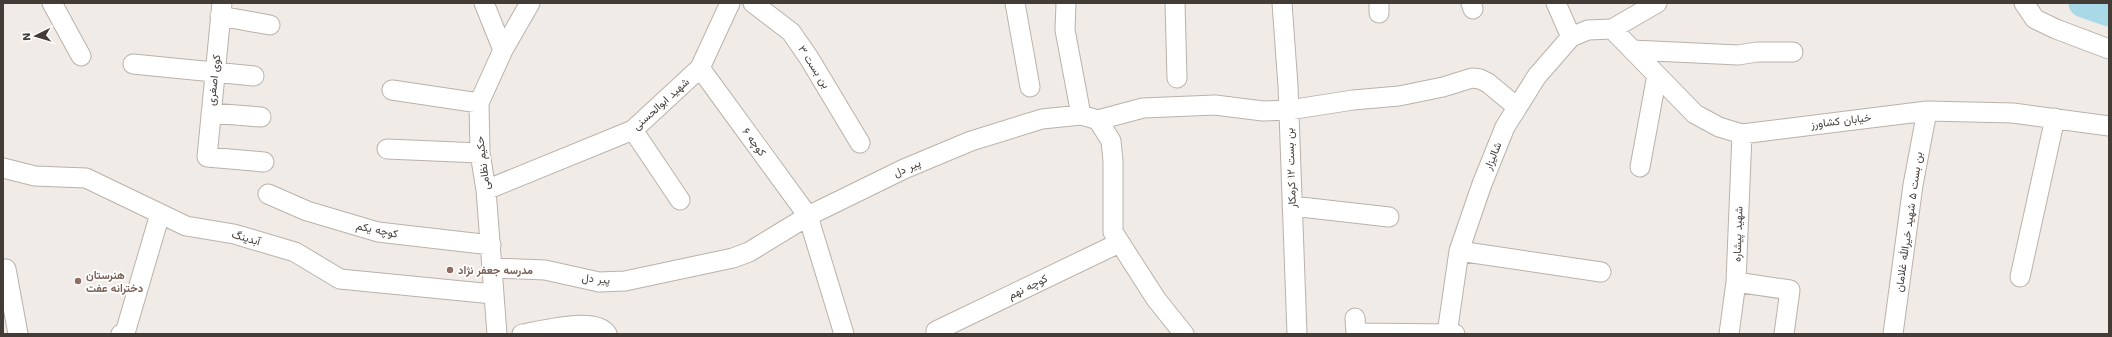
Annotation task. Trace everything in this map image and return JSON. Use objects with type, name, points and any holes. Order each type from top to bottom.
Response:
[{"type":"street","points":[[52,3],[81,56]]},
{"type":"street","points":[[484,3],[503,50]]},
{"type":"street","name":"حکیم نظامی","points":[[497,334],[486,190],[480,153],[479,102],[503,50],[530,3]]},
{"type":"street","name":"شهید ابوالحسنی","points":[[486,190],[633,130],[700,68],[730,3]]},
{"type":"street","name":"بن بست ۳","points":[[754,3],[790,32],[810,58],[860,143]]},
{"type":"street","points":[[1016,3],[1030,87]]},
{"type":"street","points":[[1066,3],[1065,30],[1090,117],[1111,141],[1113,161],[1113,232],[1156,299],[1184,334]]},
{"type":"street","points":[[1176,3],[1177,78]]},
{"type":"street","name":"بن بست ۱۲ کرمکار","points":[[1282,3],[1289,110],[1297,334]]},
{"type":"street","points":[[1556,3],[1570,37]]},
{"type":"street","points":[[1612,29],[1657,3]]},
{"type":"street","points":[[2024,3],[2035,19],[2109,49]]},
{"type":"street","points":[[221,9],[270,25]]},
{"type":"street","name":"کوی اصغری","points":[[221,9],[207,157],[264,162]]},
{"type":"street","name":"شالیزار","points":[[1450,334],[1459,251],[1482,184],[1505,127],[1537,76],[1570,37],[1588,30],[1612,29]]},
{"type":"street","name":"خیابان کشاورز","points":[[1612,29],[1695,114],[1719,127],[1742,134],[1927,111],[2013,113],[2109,126]]},
{"type":"street","points":[[1632,50],[1738,55],[1757,52],[1793,52]]},
{"type":"street","points":[[133,64],[254,76]]},
{"type":"street","name":"کوچه ۶","points":[[700,68],[808,216],[844,334]]},
{"type":"street","points":[[1640,167],[1656,75]]},
{"type":"street","name":"پیر دل","points":[[492,268],[545,270],[599,282],[625,281],[733,258],[749,252],[808,216],[904,169],[971,141],[1042,119],[1090,117],[1143,108],[1216,105],[1263,111],[1289,110],[1353,100],[1399,96],[1443,88],[1472,78],[1480,79],[1488,83],[1517,107]]},
{"type":"street","points":[[392,90],[479,102]]},
{"type":"street","name":"بن بست ۵ شهید خیرالله غلامان","points":[[1893,334],[1913,185],[1927,111]]},
{"type":"street","points":[[211,114],[261,118]]},
{"type":"street","points":[[2020,277],[2055,118]]},
{"type":"street","points":[[633,130],[680,200]]},
{"type":"street","name":"شهید پیشاره","points":[[1729,334],[1736,282],[1742,134]]},
{"type":"street","points":[[387,149],[480,153]]},
{"type":"street","name":"آبدینگ","points":[[3,168],[35,176],[86,178],[186,226],[234,234],[295,252],[340,279],[493,294]]},
{"type":"street","name":"کوچه یکم","points":[[268,194],[307,211],[378,232],[491,245]]},
{"type":"street","points":[[1292,206],[1389,217]]},
{"type":"street","points":[[121,334],[125,334],[160,214]]},
{"type":"street","name":"کوچه نهم","points":[[936,331],[1119,242]]},
{"type":"street","points":[[1459,251],[1601,272]]},
{"type":"street","points":[[3,269],[6,269],[18,334]]},
{"type":"street","points":[[1736,282],[1790,290],[1784,334]]},
{"type":"street","points":[[522,334],[585,324],[596,326],[608,334]]},
{"type":"street","points":[[1356,328],[1450,334]]},
{"type":"waterway","points":[[2083,3],[2109,12]]},
{"type":"place","name":"مدرسه جعفر نژاد","points":[[450,270]]},
{"type":"place","name":"هنرستان دخترانه عفت","points":[[78,281]]}]
